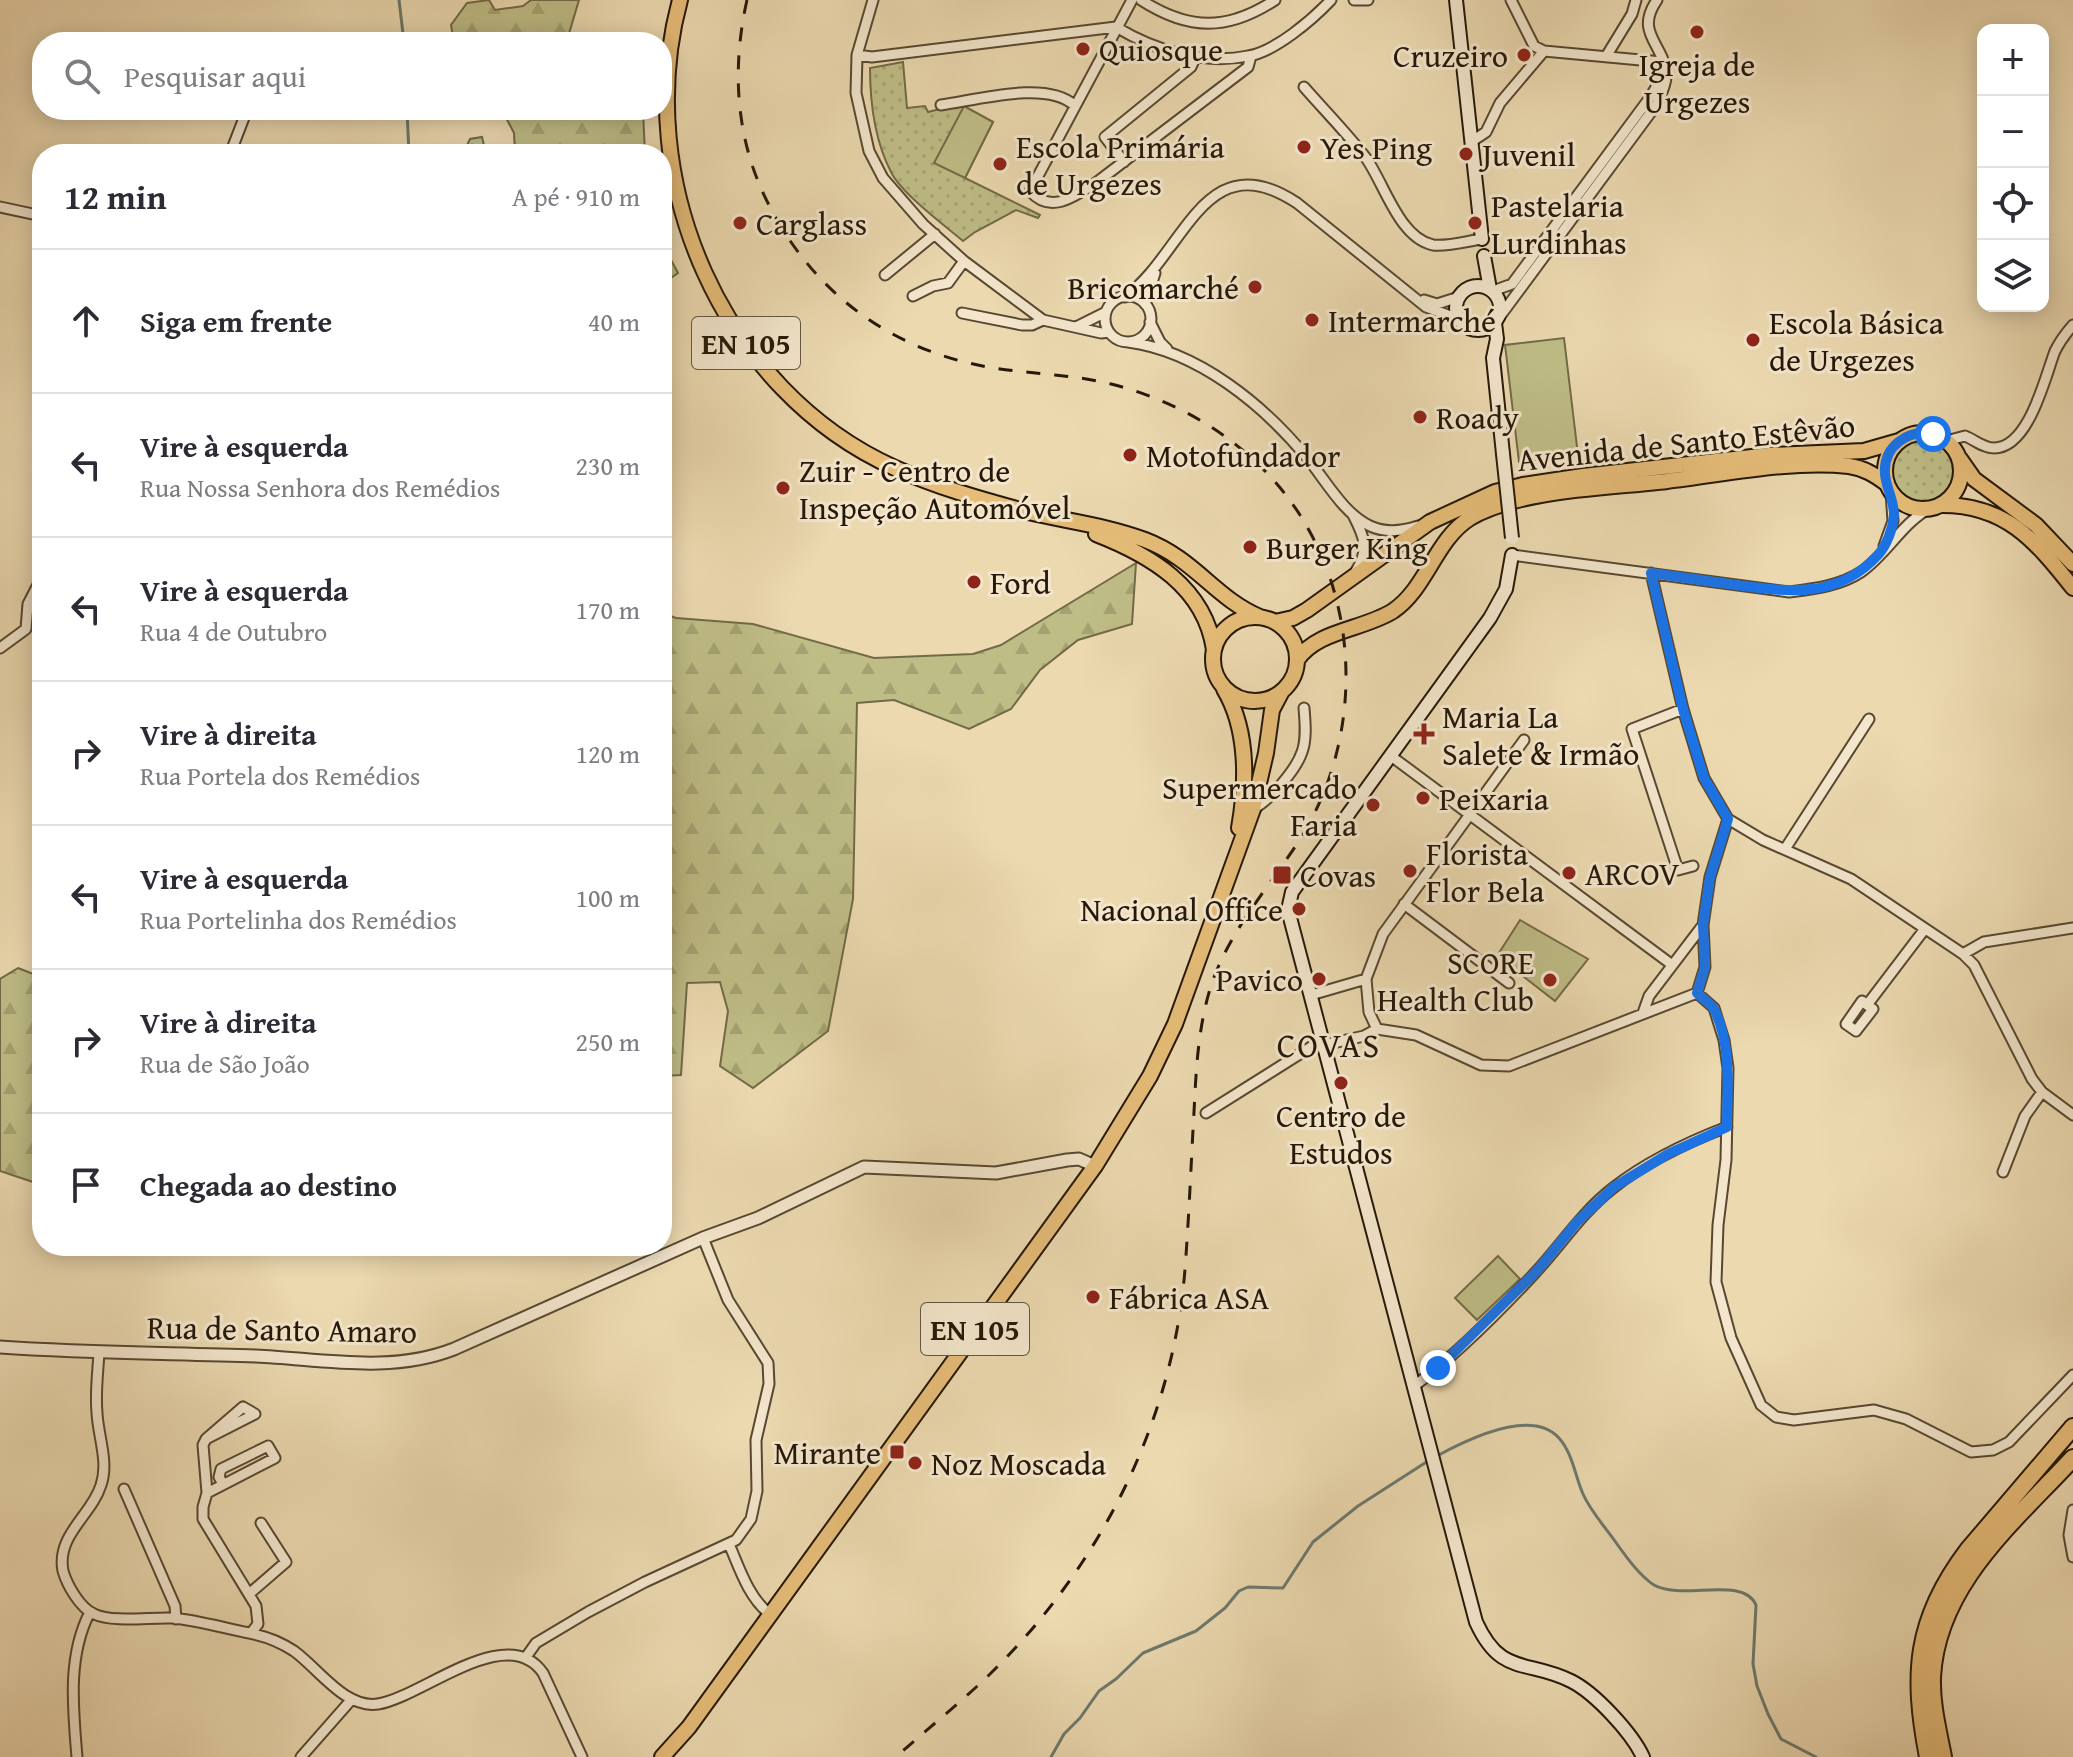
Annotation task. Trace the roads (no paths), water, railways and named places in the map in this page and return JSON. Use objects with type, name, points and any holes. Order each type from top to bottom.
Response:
[{"type":"highway","points":[[1928,1757],[1918,1688],[1922,1644],[1935,1605],[1968,1550],[2073,1427]]},
{"type":"highway","points":[[1943,1757],[1935,1722],[1932,1679],[1945,1616],[1965,1578],[1978,1561],[2073,1458]]},
{"type":"main road","name":"EN 105","points":[[672,39],[680,0]]},
{"type":"main road","points":[[1456,0],[1482,239]]},
{"type":"main road","name":"EN 105","points":[[669,120],[671,144]]},
{"type":"main road","name":"EN 105","points":[[672,155],[681,210],[695,252],[731,322],[793,401],[851,445],[893,468],[932,483],[1051,517],[1119,532],[1162,548],[1189,564],[1243,610],[1275,622]]},
{"type":"main road","points":[[1484,256],[1492,290],[1500,305],[1493,358],[1512,538]]},
{"type":"main road","points":[[1475,286],[1482,273],[1484,256]]},
{"type":"main road","points":[[1492,290],[1475,286],[1463,291],[1456,304],[1459,319],[1470,329],[1477,330],[1496,321]]},
{"type":"main road","points":[[1477,330],[1493,358]]},
{"type":"main road","points":[[2073,564],[2036,525],[1974,479],[1946,441],[1926,433],[1912,435],[1892,448],[1885,464],[1889,488],[1908,506],[1975,508],[2017,527],[2045,553],[2073,588]]},
{"type":"main road","name":"Avenida de Santo Estêvão","points":[[1275,622],[1293,618],[1307,610],[1430,522],[1472,501],[1523,485],[1790,453],[1864,451],[1899,441]]},
{"type":"main road","points":[[1935,507],[1954,493],[1960,478],[1957,454]]},
{"type":"main road","name":"Avenida de Santo Estêvão","points":[[1297,660],[1322,639],[1368,624],[1393,610],[1422,581],[1445,544],[1462,524],[1480,514],[1518,501],[1579,491],[1794,467],[1853,467],[1870,473],[1889,488]]},
{"type":"main road","name":"EN 105","points":[[1051,517],[1133,548],[1165,569],[1192,598],[1208,626],[1214,650],[1215,674],[1233,707],[1244,763],[1242,812],[1231,869]]},
{"type":"main road","points":[[1512,555],[1506,589],[1490,618],[1292,892],[1288,910],[1468,1597],[1485,1641],[1506,1661],[1569,1680],[1585,1689],[1636,1743],[1643,1757]]},
{"type":"main road","points":[[1214,650],[1226,629],[1248,618],[1260,617]]},
{"type":"main road","points":[[1275,622],[1292,638],[1297,660]]},
{"type":"main road","name":"EN 105","points":[[662,1757],[689,1727],[1095,1166],[1150,1076],[1165,1048],[1253,809],[1272,710],[1295,673],[1297,660]]},
{"type":"main road","points":[[1221,685],[1243,700],[1256,702],[1281,693]]},
{"type":"street","points":[[873,0],[857,55],[856,93],[869,151],[883,178],[964,261],[1043,320],[1101,333],[1109,332]]},
{"type":"street","points":[[1132,0],[1030,191],[1038,201],[1055,204],[1086,189],[1248,67],[1251,56]]},
{"type":"street","points":[[1141,0],[1182,20],[1212,24],[1246,18],[1275,0]]},
{"type":"street","points":[[857,55],[872,57],[1116,27],[1138,40],[1177,53],[1213,58],[1251,56],[1316,16],[1331,0]]},
{"type":"street","points":[[1354,0],[1368,0]]},
{"type":"street","points":[[1511,0],[1534,46],[1544,51],[1662,62]]},
{"type":"street","points":[[1607,55],[1632,14],[1636,0]]},
{"type":"street","points":[[1496,321],[1657,104],[1666,70],[1651,40],[1648,26],[1655,3],[1643,0]]},
{"type":"street","points":[[1471,142],[1486,132],[1500,103],[1544,51]]},
{"type":"street","points":[[1124,162],[1105,137],[1191,67],[1196,56]]},
{"type":"street","points":[[1492,290],[1512,284],[1651,96],[1659,82],[1662,62]]},
{"type":"street","points":[[1304,87],[1365,157],[1382,183],[1397,216],[1415,236],[1433,245],[1482,239],[1484,256]]},
{"type":"street","points":[[941,105],[1037,91],[1053,93],[1074,105]]},
{"type":"street","points":[[234,144],[243,120]]},
{"type":"street","points":[[1078,326],[1106,312],[1113,302],[1125,297],[1157,266],[1208,200],[1229,187],[1261,185],[1278,190],[1297,203],[1426,307],[1459,319]]},
{"type":"street","points":[[0,207],[32,214]]},
{"type":"street","points":[[885,275],[935,234]]},
{"type":"street","points":[[913,296],[933,286],[948,283],[964,261]]},
{"type":"street","points":[[1157,266],[1145,304],[1160,342],[1169,351],[1218,378],[1258,408],[1305,455],[1351,512],[1364,538],[1364,557],[1352,577]]},
{"type":"street","points":[[1407,290],[1437,304],[1459,297]]},
{"type":"street","points":[[1125,297],[1145,304]]},
{"type":"street","points":[[1106,312],[1106,326],[1114,338],[1169,351]]},
{"type":"street","points":[[962,313],[1022,325],[1043,320]]},
{"type":"street","points":[[1128,342],[1142,337],[1150,322]]},
{"type":"street","points":[[1946,441],[1965,436],[1988,448],[2010,443],[2031,415],[2058,345],[2073,325]]},
{"type":"street","points":[[1881,552],[1893,521],[1889,488]]},
{"type":"street","points":[[1512,538],[1512,555],[1789,592],[1825,587],[1861,572],[1909,522],[1935,507]]},
{"type":"street","points":[[1351,512],[1371,526],[1387,530],[1412,528],[1430,522]]},
{"type":"street","points":[[1651,573],[1683,709],[1704,778],[1728,819],[1851,879],[1963,954],[1974,965],[2032,1079],[2042,1092],[2073,1115]]},
{"type":"street","points":[[0,648],[26,629],[28,604],[32,596]]},
{"type":"street","points":[[1253,809],[1265,802],[1302,752],[1306,726],[1304,708]]},
{"type":"street","points":[[1683,709],[1632,729],[1678,870],[1693,866]]},
{"type":"street","points":[[1785,849],[1869,719]]},
{"type":"street","points":[[1377,1029],[1369,1012],[1366,979],[1383,934],[1524,740]]},
{"type":"street","points":[[1391,756],[1671,964]]},
{"type":"street","points":[[1697,993],[1705,967],[1703,925],[1710,877],[1728,819]]},
{"type":"street","points":[[1404,904],[1509,983]]},
{"type":"street","points":[[1643,1013],[1649,996],[1703,925]]},
{"type":"street","points":[[1963,954],[1984,942],[2073,928]]},
{"type":"street","points":[[1867,1005],[1924,930]]},
{"type":"street","points":[[1311,995],[1366,979]]},
{"type":"street","points":[[1206,1113],[1323,1043],[1364,1036],[1377,1029],[1416,1035],[1481,1065],[1509,1066],[1697,993]]},
{"type":"street","points":[[1697,993],[1714,1008],[1724,1040],[1728,1068],[1726,1160],[1718,1225],[1716,1282],[1731,1338],[1761,1405],[1776,1417],[1794,1420],[1874,1410],[1906,1419],[1971,1452],[1993,1450],[2009,1442],[2073,1375]]},
{"type":"street","points":[[2003,1172],[2025,1116],[2042,1092]]},
{"type":"street","points":[[1413,1387],[1438,1368],[1536,1272],[1577,1222],[1614,1187],[1668,1154],[1727,1127]]},
{"type":"street","name":"Rua de Santo Amaro","points":[[672,1252],[758,1218],[864,1167],[980,1173],[1079,1159],[1095,1166]]},
{"type":"street","points":[[526,1657],[536,1643],[588,1612],[729,1544],[744,1533],[756,1509],[756,1440],[769,1373],[765,1356],[728,1300],[703,1238]]},
{"type":"street","name":"Rua de Santo Amaro","points":[[0,1347],[373,1363],[420,1360],[454,1349],[663,1256]]},
{"type":"street","points":[[99,1352],[97,1413],[104,1472],[101,1485],[66,1542],[62,1556],[69,1583],[90,1612],[106,1618],[176,1619],[251,1633],[292,1650],[352,1699],[369,1705],[396,1700],[473,1664],[499,1656],[526,1657],[543,1673],[582,1757]]},
{"type":"street","points":[[206,1439],[255,1414],[243,1407],[206,1439],[203,1445],[207,1493],[203,1519],[259,1615],[258,1624],[251,1633]]},
{"type":"street","points":[[207,1493],[275,1458],[268,1446],[221,1469],[219,1477],[223,1484]]},
{"type":"street","points":[[124,1489],[175,1606],[176,1619]]},
{"type":"street","points":[[2073,1510],[2069,1535],[2073,1557]]},
{"type":"street","points":[[249,1594],[286,1562],[261,1523]]},
{"type":"street","points":[[729,1544],[747,1583],[770,1614]]},
{"type":"street","points":[[77,1757],[74,1664],[80,1630],[90,1612]]},
{"type":"street","points":[[301,1757],[352,1699]]},
{"type":"waterway","points":[[399,0],[403,32]]},
{"type":"waterway","points":[[407,120],[409,144]]},
{"type":"waterway","points":[[1435,1457],[1480,1436],[1515,1426],[1547,1429],[1559,1438],[1568,1451],[1590,1507],[1629,1561],[1649,1581],[1666,1589],[1739,1591],[1749,1596],[1756,1605],[1753,1664],[1757,1686],[1768,1714],[1781,1739],[1816,1757]]},
{"type":"waterway","points":[[1051,1757],[1064,1734],[1099,1691],[1143,1653],[1196,1631],[1225,1608],[1239,1591],[1248,1587],[1283,1588],[1313,1542],[1358,1506],[1428,1461]]},
{"type":"railway","points":[[747,0],[738,80],[750,158],[770,207],[788,238],[833,291],[889,332],[920,347],[988,367],[1111,384],[1167,403],[1218,432],[1263,469],[1300,515],[1320,552],[1334,592],[1343,633],[1346,675],[1343,717],[1335,758],[1321,798],[1302,836],[1227,948],[1206,1004],[1197,1066],[1185,1269],[1178,1326],[1165,1382],[1147,1437],[1124,1490],[1096,1540],[1029,1633],[989,1675],[896,1757]]},
{"type":"place","name":"Igreja de Urgezes","points":[[1697,32]]},
{"type":"place","name":"Quiosque","points":[[1083,49]]},
{"type":"place","name":"Cruzeiro","points":[[1524,55]]},
{"type":"place","name":"Yes Ping","points":[[1304,147]]},
{"type":"place","name":"Juvenil","points":[[1466,154]]},
{"type":"place","name":"Escola Primária de Urgezes","points":[[1000,164]]},
{"type":"place","name":"Carglass","points":[[740,223]]},
{"type":"place","name":"Pastelaria Lurdinhas","points":[[1475,223]]},
{"type":"place","name":"Bricomarché","points":[[1255,287]]},
{"type":"place","name":"Intermarché","points":[[1312,320]]},
{"type":"place","name":"Escola Básica de Urgezes","points":[[1753,340]]},
{"type":"place","name":"Roady","points":[[1420,417]]},
{"type":"place","name":"Motofundador","points":[[1130,455]]},
{"type":"place","name":"Zuir - Centro de Inspeção Automóvel","points":[[783,488]]},
{"type":"place","name":"Burger King","points":[[1250,547]]},
{"type":"place","name":"Ford","points":[[974,582]]},
{"type":"place","name":"Maria La Salete & Irmão","points":[[1424,734]]},
{"type":"place","name":"Peixaria","points":[[1423,798]]},
{"type":"place","name":"Supermercado Faria","points":[[1373,805]]},
{"type":"place","name":"Florista Flor Bela","points":[[1410,871]]},
{"type":"place","name":"ARCOV","points":[[1569,873]]},
{"type":"place","name":"Covas","points":[[1282,875]]},
{"type":"place","name":"Nacional Office","points":[[1299,909]]},
{"type":"place","name":"Pavico","points":[[1319,979]]},
{"type":"place","name":"SCORE Health Club","points":[[1550,980]]},
{"type":"place","name":"Centro de Estudos","points":[[1341,1083]]},
{"type":"place","name":"Fábrica ASA","points":[[1093,1297]]},
{"type":"place","name":"Mirante","points":[[897,1452]]},
{"type":"place","name":"Noz Moscada","points":[[915,1463]]},
{"type":"district","name":"COVAS","points":[[1329,1044]]}]
